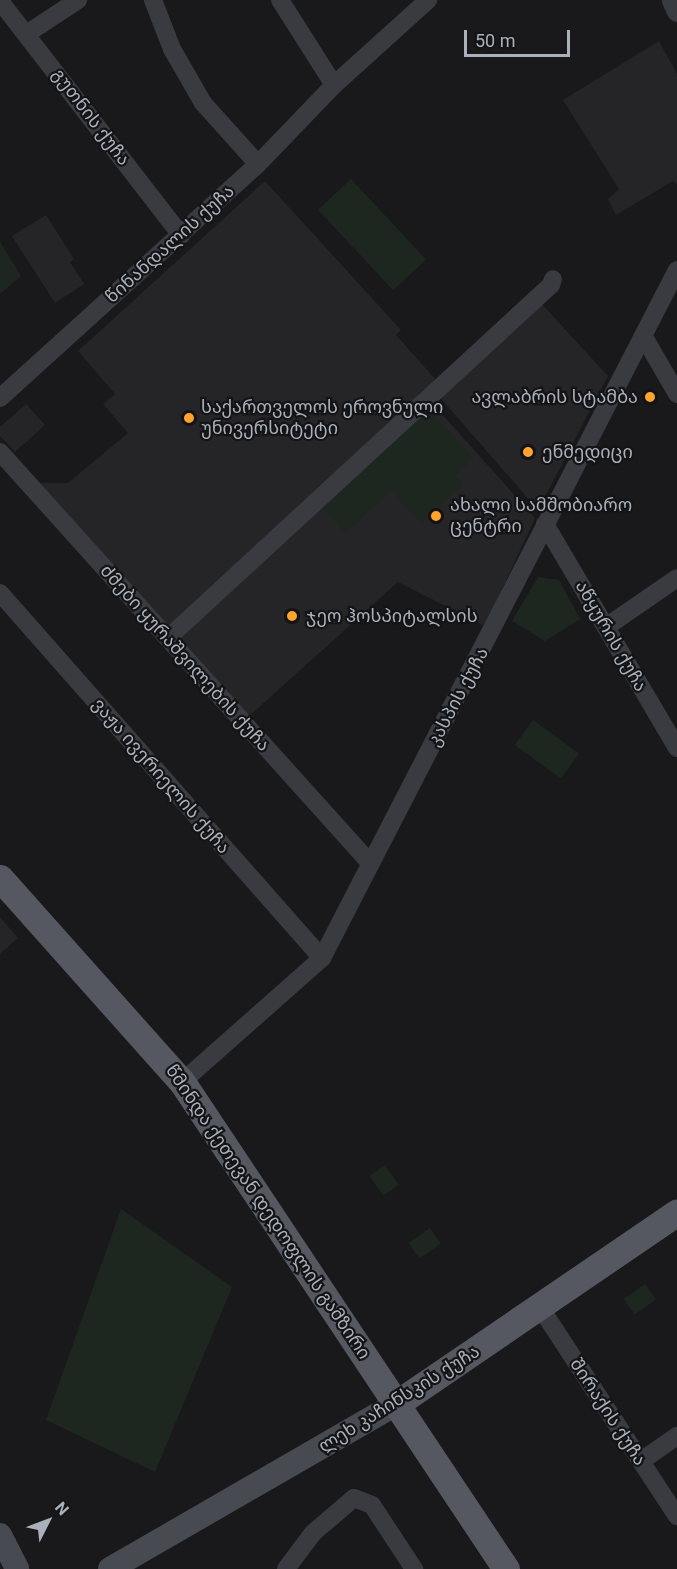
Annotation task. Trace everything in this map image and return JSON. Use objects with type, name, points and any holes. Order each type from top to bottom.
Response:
[{"type":"main road","name":"წმინდა ქეთევან დედოფლის გამზირი","points":[[0,878],[183,1082],[506,1569]]},
{"type":"main road","name":"ლეხ კაჩინსკის ქუჩა","points":[[110,1569],[396,1404],[677,1212]]},
{"type":"main road","points":[[0,1535],[17,1569]]},
{"type":"street","points":[[28,33],[78,0]]},
{"type":"street","points":[[153,0],[172,49],[203,103],[258,164]]},
{"type":"street","points":[[280,0],[334,85]]},
{"type":"street","name":"წინანდალის ქუჩა","points":[[0,398],[258,164],[334,85],[376,51],[428,0]]},
{"type":"street","points":[[672,0],[677,11]]},
{"type":"street","name":"გუთნის ქუჩა","points":[[0,1],[28,33],[181,235]]},
{"type":"street","name":"კასპის ქუჩა","points":[[183,1082],[322,958],[677,270]]},
{"type":"street","points":[[168,638],[551,285],[553,279]]},
{"type":"street","points":[[644,337],[677,394]]},
{"type":"street","name":"ძმები ყურაშვილების ქუჩა","points":[[0,452],[370,864]]},
{"type":"street","name":"აწყურის ქუჩა","points":[[545,524],[677,748]]},
{"type":"street","points":[[606,627],[677,578]]},
{"type":"street","name":"ვაჟა ივერიელის ქუჩა","points":[[0,593],[322,958]]},
{"type":"street","name":"შირაქის ქუჩა","points":[[540,1307],[677,1516]]},
{"type":"street","points":[[641,1461],[677,1436]]},
{"type":"street","points":[[286,1569],[313,1533],[354,1498],[372,1505],[414,1569]]},
{"type":"shaded area","points":[[659,41],[677,74],[677,184],[673,181],[616,215],[608,199],[619,189],[563,100]]},
{"type":"shaded area","points":[[351,179],[426,259],[393,290],[318,210]]},
{"type":"shaded area","points":[[265,181],[401,330],[396,335],[438,382],[432,403],[535,518],[485,626],[398,582],[247,718],[37,483],[68,483],[128,433],[103,404],[115,394],[78,351]]},
{"type":"shaded area","points":[[46,215],[74,259],[70,262],[84,284],[55,303],[12,236]]},
{"type":"shaded area","points":[[0,242],[21,276],[0,294]]},
{"type":"shaded area","name":"ენმედიცი","points":[[540,302],[608,376],[538,510],[437,394]]},
{"type":"shaded area","points":[[26,404],[45,425],[15,452],[0,436],[0,427]]},
{"type":"shaded area","points":[[429,410],[474,458],[455,476],[463,485],[422,524],[391,491],[345,533],[323,508]]},
{"type":"shaded area","points":[[538,577],[559,580],[580,619],[545,641],[512,621]]},
{"type":"shaded area","points":[[533,720],[579,754],[561,779],[515,745]]},
{"type":"shaded area","points":[[0,917],[18,938],[0,954]]},
{"type":"shaded area","points":[[385,1165],[399,1185],[383,1196],[369,1176]]},
{"type":"shaded area","points":[[121,1209],[232,1287],[155,1472],[46,1420]]},
{"type":"shaded area","points":[[430,1228],[441,1244],[420,1258],[409,1243]]},
{"type":"shaded area","points":[[645,1284],[656,1300],[635,1314],[624,1299]]},
{"type":"place","name":"ავლაბრის სტამბა","points":[[650,397]]},
{"type":"place","name":"საქართველოს ეროვნული უნივერსიტეტი","points":[[189,418]]},
{"type":"place","name":"ენმედიცი","points":[[528,452]]},
{"type":"place","name":"ახალი სამშობიარო ცენტრი","points":[[436,516]]},
{"type":"place","name":"ჯეო ჰოსპიტალსის","points":[[292,616]]}]
